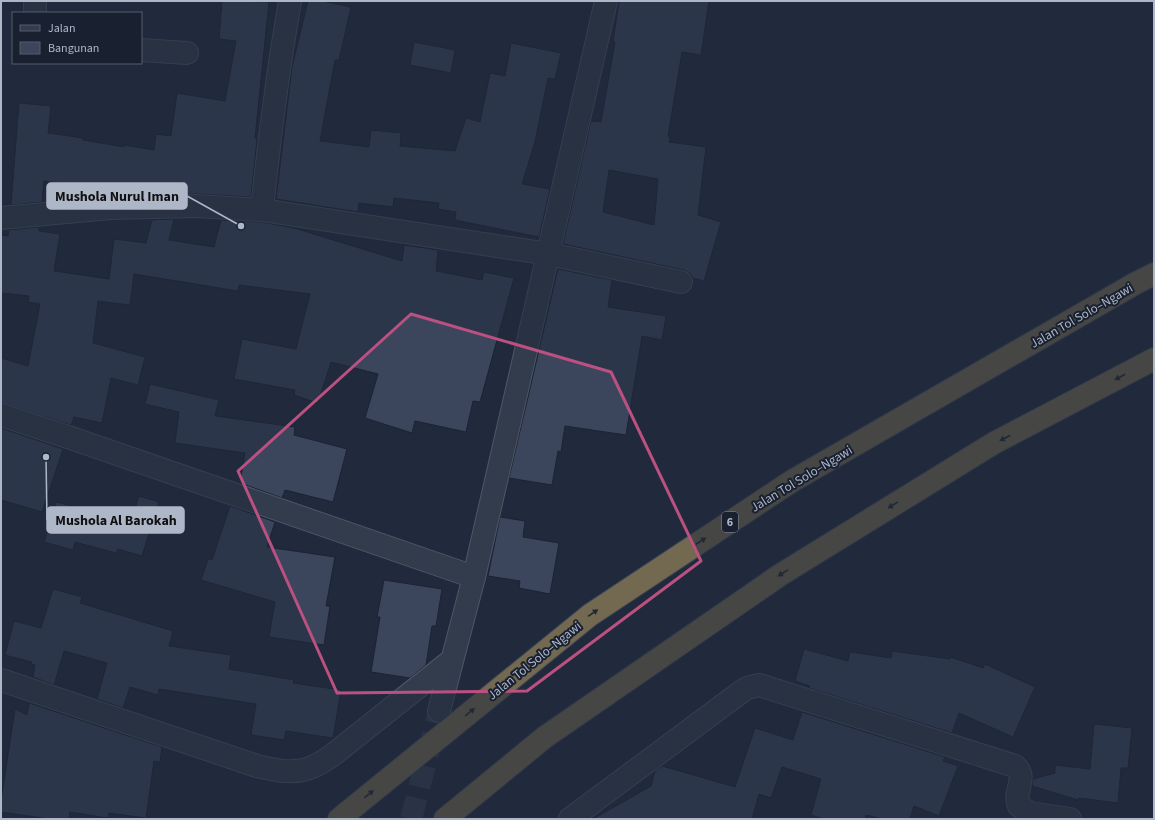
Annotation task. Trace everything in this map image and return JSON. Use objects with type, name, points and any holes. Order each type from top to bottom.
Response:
[{"type":"highway","name":"Jalan Tol Solo–Ngawi","points":[[339,819],[590,614],[792,481],[1154,274]]},
{"type":"highway","points":[[445,819],[545,737],[780,575],[994,443],[1154,359]]},
{"type":"street","points":[[35,1],[35,12]]},
{"type":"street","points":[[262,210],[269,134],[290,1]]},
{"type":"street","points":[[439,711],[474,577],[606,1]]},
{"type":"street","points":[[142,50],[187,53]]},
{"type":"street","points":[[1,218],[110,208],[196,206],[262,210],[549,254],[681,282]]},
{"type":"street","points":[[1,415],[78,440],[474,577]]},
{"type":"street","points":[[1,680],[257,766],[282,771],[300,771],[313,767],[334,754],[452,660]]},
{"type":"street","points":[[570,819],[740,692],[747,688],[759,685],[1016,766],[1022,776],[1017,794],[1019,806],[1030,813],[1070,819]]},
{"type":"highlighted area","points":[[411,314],[611,372],[701,561],[527,691],[337,693],[238,471]]},
{"type":"building","points":[[222,1],[269,2],[255,138],[257,139],[251,197],[197,194],[146,195],[76,184],[76,186],[44,181],[42,202],[11,205],[19,103],[51,106],[48,133],[83,138],[83,140],[124,147],[124,145],[154,150],[156,134],[171,136],[177,93],[225,101],[236,41],[219,39]]},
{"type":"building","points":[[308,1],[322,1],[351,7],[339,60],[335,60],[320,141],[369,147],[371,130],[401,133],[400,146],[455,151],[466,118],[480,122],[490,73],[505,76],[511,43],[561,53],[555,79],[548,78],[535,142],[522,184],[550,189],[539,237],[455,220],[456,212],[438,209],[439,203],[394,198],[393,207],[359,203],[358,212],[276,199],[292,67]]},
{"type":"building","points":[[619,1],[709,1],[701,55],[682,52],[668,136],[670,137],[669,142],[706,147],[698,215],[721,222],[704,281],[693,278],[690,273],[684,270],[563,244],[591,121],[601,122],[615,42],[613,42]],"holes":[[[609,170],[658,179],[654,225],[603,212]]]},
{"type":"building","points":[[414,42],[455,50],[451,73],[410,65]]},
{"type":"building","points":[[174,219],[169,240],[214,247],[221,220],[261,222],[294,228],[402,261],[404,245],[438,250],[436,271],[482,280],[484,272],[514,278],[480,402],[473,401],[466,432],[415,421],[412,433],[365,418],[378,374],[331,362],[318,403],[294,395],[295,390],[234,379],[242,339],[296,349],[310,294],[239,285],[238,291],[134,274],[130,305],[98,301],[93,343],[145,357],[138,385],[111,378],[102,423],[74,417],[71,425],[1,403],[1,358],[28,366],[40,304],[28,302],[29,296],[1,293],[1,235],[8,236],[9,230],[39,227],[39,231],[60,234],[54,271],[109,279],[114,239],[146,243],[152,220]]},
{"type":"building","points":[[558,269],[612,280],[608,307],[666,316],[662,340],[642,336],[626,435],[565,426],[561,452],[558,451],[552,485],[509,478]]},
{"type":"building","points":[[150,384],[219,400],[215,416],[295,427],[294,435],[347,449],[333,502],[285,490],[282,498],[240,483],[245,453],[175,443],[179,412],[145,404]]},
{"type":"building","points":[[1,428],[63,449],[42,512],[1,500]]},
{"type":"building","points":[[139,496],[159,502],[142,556],[118,549],[116,553],[75,542],[73,550],[44,542],[56,502],[131,521]]},
{"type":"building","points":[[230,506],[275,522],[267,547],[335,557],[326,606],[330,606],[324,645],[269,637],[275,602],[201,580],[208,559],[212,560]]},
{"type":"building","points":[[500,517],[525,521],[523,537],[559,543],[550,594],[519,588],[520,581],[488,576]]},
{"type":"building","points":[[384,580],[442,589],[436,626],[432,626],[426,665],[410,678],[371,672],[380,617],[377,617]]},
{"type":"building","points":[[53,589],[82,597],[80,603],[173,631],[169,646],[231,655],[229,669],[294,680],[293,683],[341,690],[333,738],[286,731],[284,740],[251,735],[256,704],[159,689],[158,695],[130,687],[123,708],[97,699],[107,663],[64,651],[54,685],[33,677],[35,665],[31,664],[32,662],[5,655],[14,621],[41,628]]},
{"type":"building","points":[[804,649],[848,661],[850,652],[891,658],[892,651],[950,659],[950,657],[983,668],[985,664],[1035,687],[1013,737],[959,713],[952,733],[809,688],[810,686],[795,681]]},
{"type":"building","points":[[29,703],[162,747],[160,762],[154,761],[146,818],[109,813],[108,818],[70,812],[69,819],[50,819],[1,812],[1,801],[15,709],[27,715]]},
{"type":"building","points":[[802,712],[945,757],[943,761],[958,766],[939,816],[914,806],[910,819],[882,819],[866,815],[865,819],[824,819],[811,815],[821,779],[782,767],[771,798],[759,794],[752,819],[593,819],[651,786],[655,771],[662,766],[735,787],[755,728],[793,740]]},
{"type":"building","points":[[1094,724],[1132,728],[1128,768],[1121,768],[1118,803],[1079,798],[1078,800],[1032,786],[1033,779],[1055,773],[1055,765],[1090,769]]},
{"type":"tunnel","points":[[411,819],[439,711]]},
{"type":"place","name":"Mushola Nurul Iman","points":[[241,226]]},
{"type":"place","name":"Mushola Al Barokah","points":[[46,457]]}]
